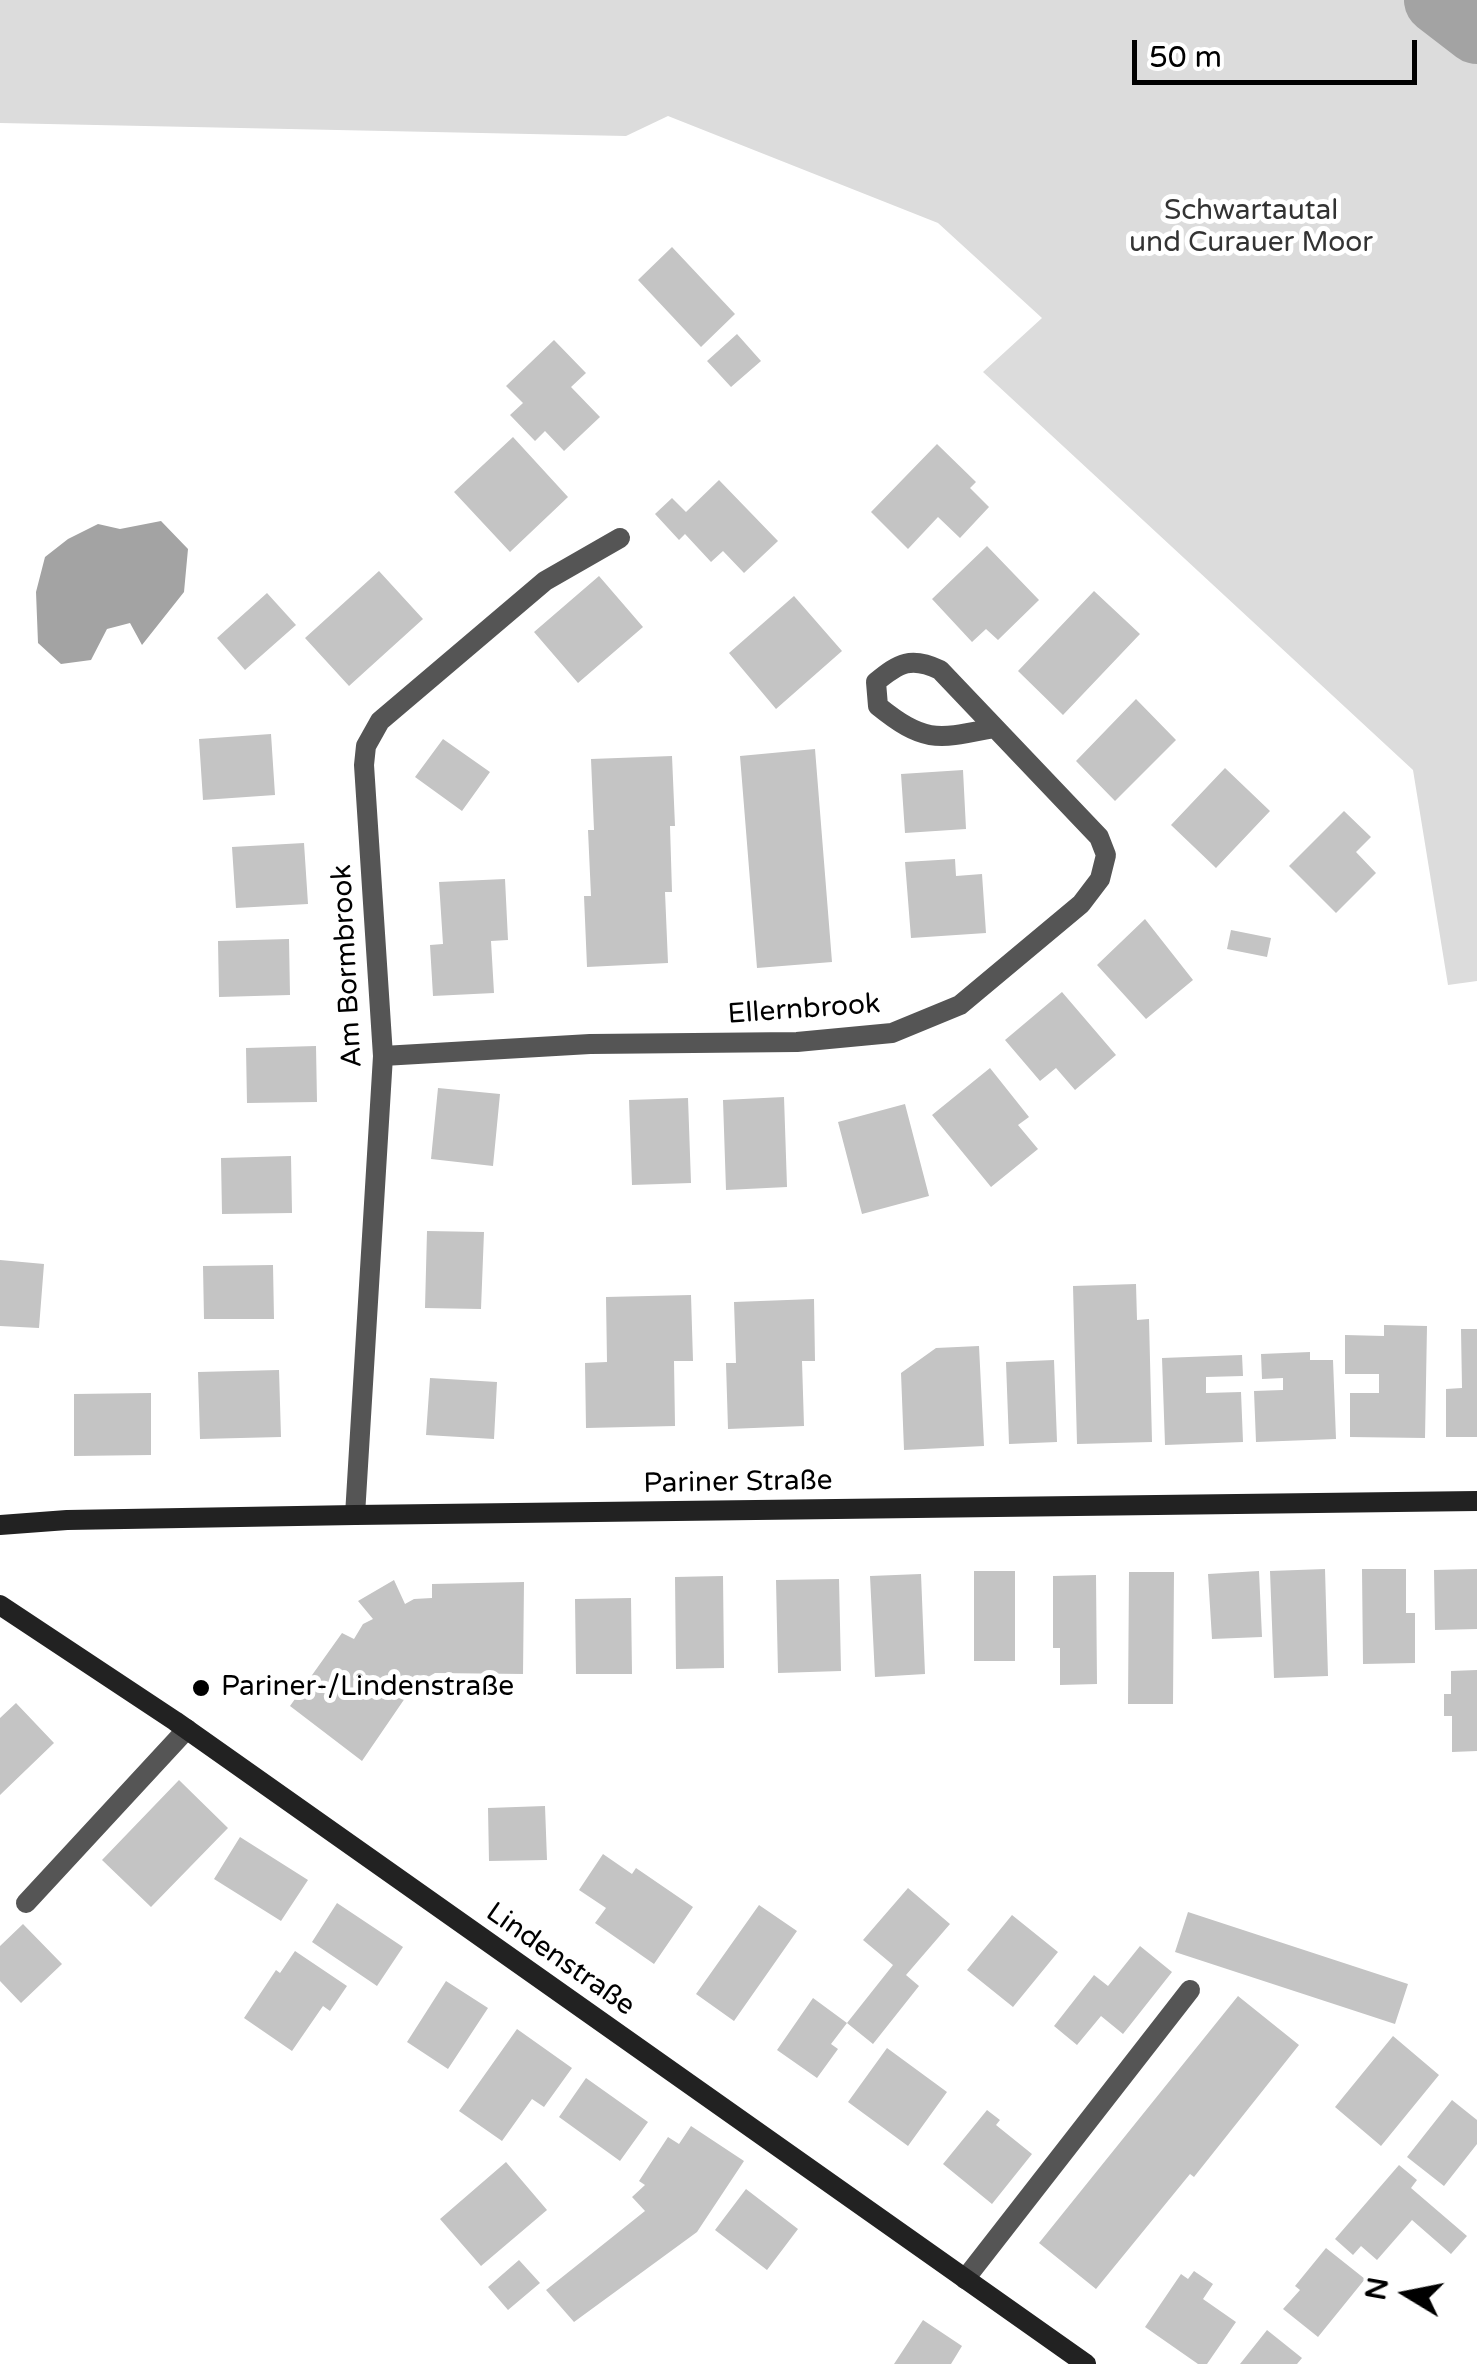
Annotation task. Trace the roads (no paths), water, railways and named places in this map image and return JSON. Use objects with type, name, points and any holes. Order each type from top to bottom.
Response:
[{"type":"street","name":"Am Bormbrook","points":[[355,1514],[383,1056],[364,765],[366,746],[380,720],[545,581],[620,538]]},
{"type":"street","name":"Ellernbrook","points":[[383,1056],[590,1044],[797,1042],[892,1033],[960,1005],[1081,904],[1100,880],[1106,855],[1099,837],[940,670],[920,660],[895,666],[876,682],[878,706],[907,729],[940,738],[994,728]]},
{"type":"street","name":"Pariner Straße","points":[[0,1525],[355,1514],[1477,1500]]},
{"type":"street","name":"Lindenstraße","points":[[0,1605],[186,1729],[1086,2364]]},
{"type":"street","points":[[26,1903],[186,1729]]},
{"type":"street","points":[[965,2280],[1190,1990]]},
{"type":"waterway","points":[[1438,0],[1477,30]]},
{"type":"place","name":"Pariner-/Lindenstraße","points":[[201,1688]]},
{"type":"park label","name":"Schwartautal und Curauer Moor","points":[[1251,228]]}]
